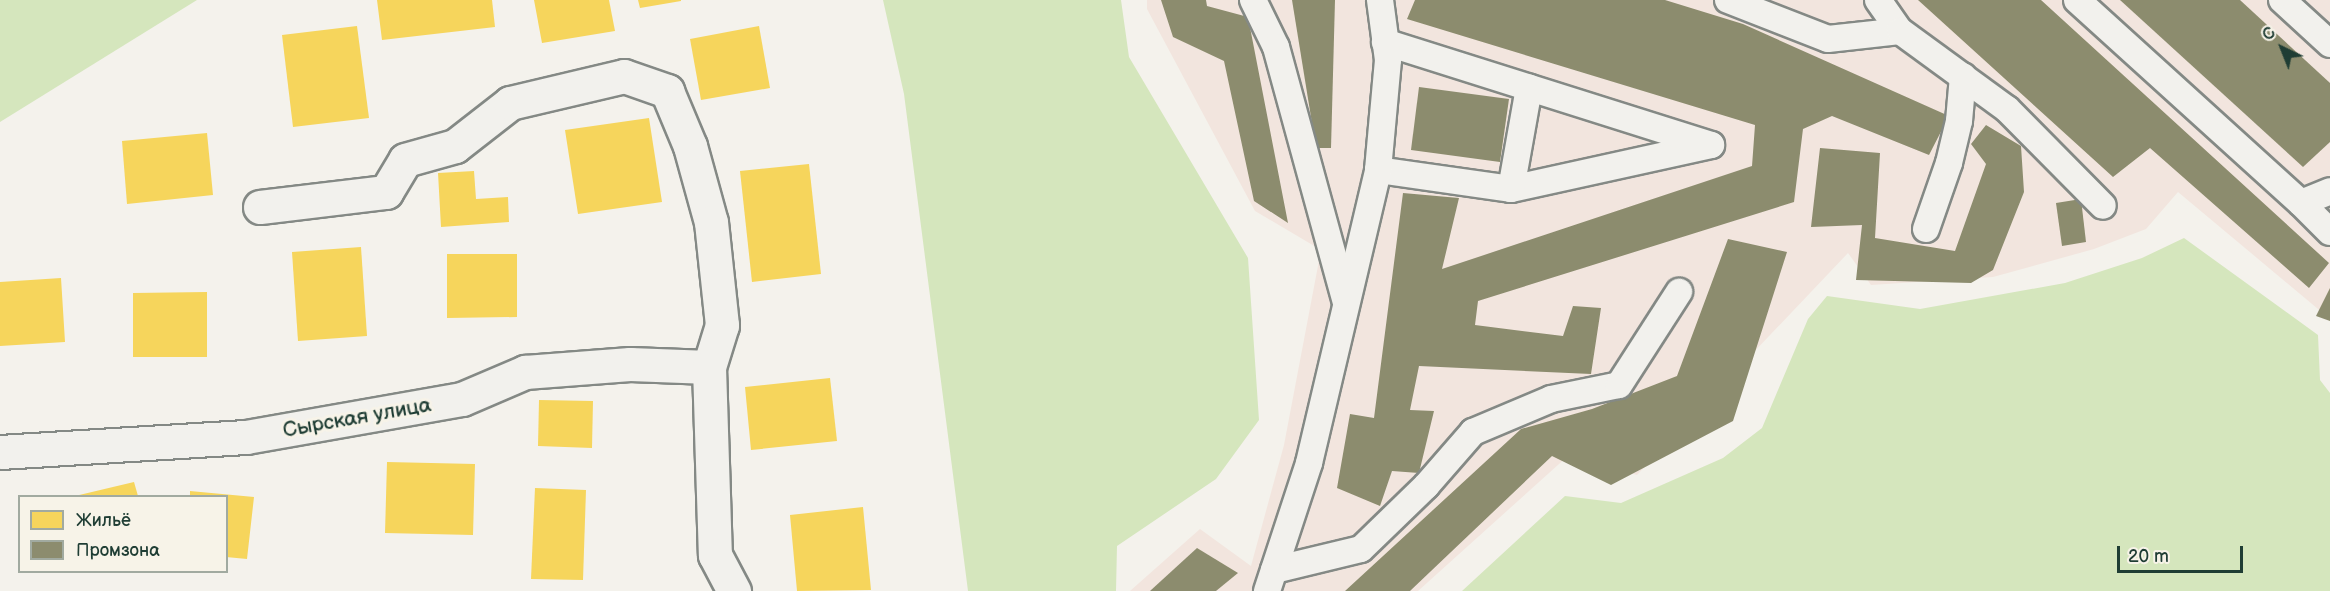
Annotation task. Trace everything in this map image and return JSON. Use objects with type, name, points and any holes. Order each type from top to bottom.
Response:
[{"type":"street","points":[[260,207],[386,192],[405,160],[455,146],[510,103],[624,76],[667,92],[690,146],[711,222],[722,325],[709,367],[715,555],[734,591]]},
{"type":"street","name":"Сырская улица","points":[[0,452],[246,437],[462,399],[525,372],[630,364],[709,367]]},
{"type":"lane","points":[[1253,0],[1276,47],[1346,306]]},
{"type":"lane","points":[[1270,580],[1309,463],[1378,170],[1388,60],[1380,0]]},
{"type":"lane","points":[[1728,0],[1828,39],[1900,31]]},
{"type":"lane","points":[[1878,0],[1900,31],[2007,109],[2103,206]]},
{"type":"lane","points":[[2077,0],[2301,202],[2330,232]]},
{"type":"lane","points":[[2282,0],[2330,44]]},
{"type":"lane","points":[[1378,170],[1510,189],[1711,145],[1385,42]]},
{"type":"lane","points":[[1926,229],[1949,163],[1959,121],[1962,76]]},
{"type":"lane","points":[[1510,189],[1529,88]]},
{"type":"lane","points":[[2301,202],[2330,191]]},
{"type":"lane","points":[[1270,580],[1361,549],[1426,486],[1473,432],[1551,399],[1619,386],[1679,292]]},
{"type":"shaded area","points":[[1147,0],[2330,0],[2330,319],[2178,192],[2146,229],[2094,249],[1993,277],[1871,285],[1848,253],[1637,475],[1569,455],[1418,591],[1130,591],[1200,529],[1251,566],[1284,445],[1321,250],[1255,211],[1147,9]]},
{"type":"green space","points":[[0,0],[197,0],[0,122]]},
{"type":"green space","points":[[883,0],[1121,0],[1129,57],[1248,258],[1259,420],[1216,479],[1117,546],[1116,591],[968,591],[904,94]]},
{"type":"green space","points":[[2184,238],[2318,335],[2320,380],[2330,393],[2330,591],[1462,591],[1565,496],[1621,503],[1723,458],[1762,428],[1808,319],[1827,296],[1920,309],[2065,283],[2142,258]]},
{"type":"building: Жильё","points":[[377,0],[492,0],[495,27],[382,40]]},
{"type":"building: Жильё","points":[[534,0],[609,0],[615,31],[542,43]]},
{"type":"building: Жильё","points":[[638,0],[681,0],[681,1],[640,8]]},
{"type":"building: Жильё","points":[[357,26],[369,118],[293,127],[282,35]]},
{"type":"building: Жильё","points":[[759,26],[770,88],[701,100],[690,39]]},
{"type":"building: Жильё","points":[[649,118],[662,202],[578,214],[565,130]]},
{"type":"building: Жильё","points":[[207,133],[213,195],[127,204],[122,141]]},
{"type":"building: Жильё","points":[[809,164],[821,274],[752,282],[740,171]]},
{"type":"building: Жильё","points":[[474,171],[476,199],[508,197],[509,222],[441,227],[438,173]]},
{"type":"building: Жильё","points":[[361,247],[367,336],[298,341],[292,252]]},
{"type":"building: Жильё","points":[[447,254],[517,254],[517,317],[447,318]]},
{"type":"building: Жильё","points":[[61,278],[65,342],[0,346],[0,282]]},
{"type":"building: Жильё","points":[[207,292],[207,357],[133,357],[133,293]]},
{"type":"building: Жильё","points":[[830,378],[837,441],[751,450],[745,387]]},
{"type":"building: Жильё","points":[[539,400],[593,401],[592,448],[538,446]]},
{"type":"building: Жильё","points":[[387,462],[475,464],[473,535],[385,533]]},
{"type":"building: Жильё","points":[[134,482],[138,495],[79,495]]},
{"type":"building: Жильё","points":[[535,488],[586,490],[583,580],[531,579]]},
{"type":"building: Жильё","points":[[190,491],[254,497],[247,559],[228,557],[228,495],[190,495]]},
{"type":"building: Жильё","points":[[863,507],[871,590],[797,591],[790,515]]},
{"type":"building: Промзона","points":[[1161,0],[1206,0],[1207,6],[1248,17],[1288,223],[1254,201],[1224,61],[1173,37]]},
{"type":"building: Промзона","points":[[1292,0],[1335,0],[1331,148],[1316,148]]},
{"type":"building: Промзона","points":[[1415,0],[1665,0],[1743,24],[1949,116],[1929,155],[1832,116],[1803,129],[1794,202],[1478,301],[1475,325],[1563,336],[1573,306],[1601,308],[1591,374],[1419,366],[1410,410],[1434,411],[1419,473],[1392,471],[1380,506],[1337,488],[1350,414],[1374,418],[1403,193],[1459,198],[1442,269],[1752,166],[1755,125],[1407,19]]},
{"type":"building: Промзона","points":[[1918,0],[2041,0],[2329,263],[2309,288],[2150,148],[2113,177]]},
{"type":"building: Промзона","points":[[2120,0],[2240,0],[2330,83],[2330,142],[2303,167]]},
{"type":"building: Промзона","points":[[1419,87],[1509,99],[1500,162],[1411,150]]},
{"type":"building: Промзона","points":[[1986,125],[2021,146],[2024,192],[1993,270],[1971,283],[1856,280],[1862,225],[1811,227],[1820,148],[1880,153],[1875,238],[1955,251],[1986,164],[1971,144]]},
{"type":"building: Промзона","points":[[2081,199],[2086,242],[2062,246],[2056,203]]},
{"type":"building: Промзона","points":[[1728,239],[1787,252],[1733,421],[1611,485],[1552,456],[1410,591],[1345,591],[1521,429],[1592,409],[1677,376]]},
{"type":"building: Промзона","points":[[2330,288],[2330,321],[2316,316]]},
{"type":"building: Промзона","points":[[1197,548],[1238,573],[1216,591],[1150,591]]}]
